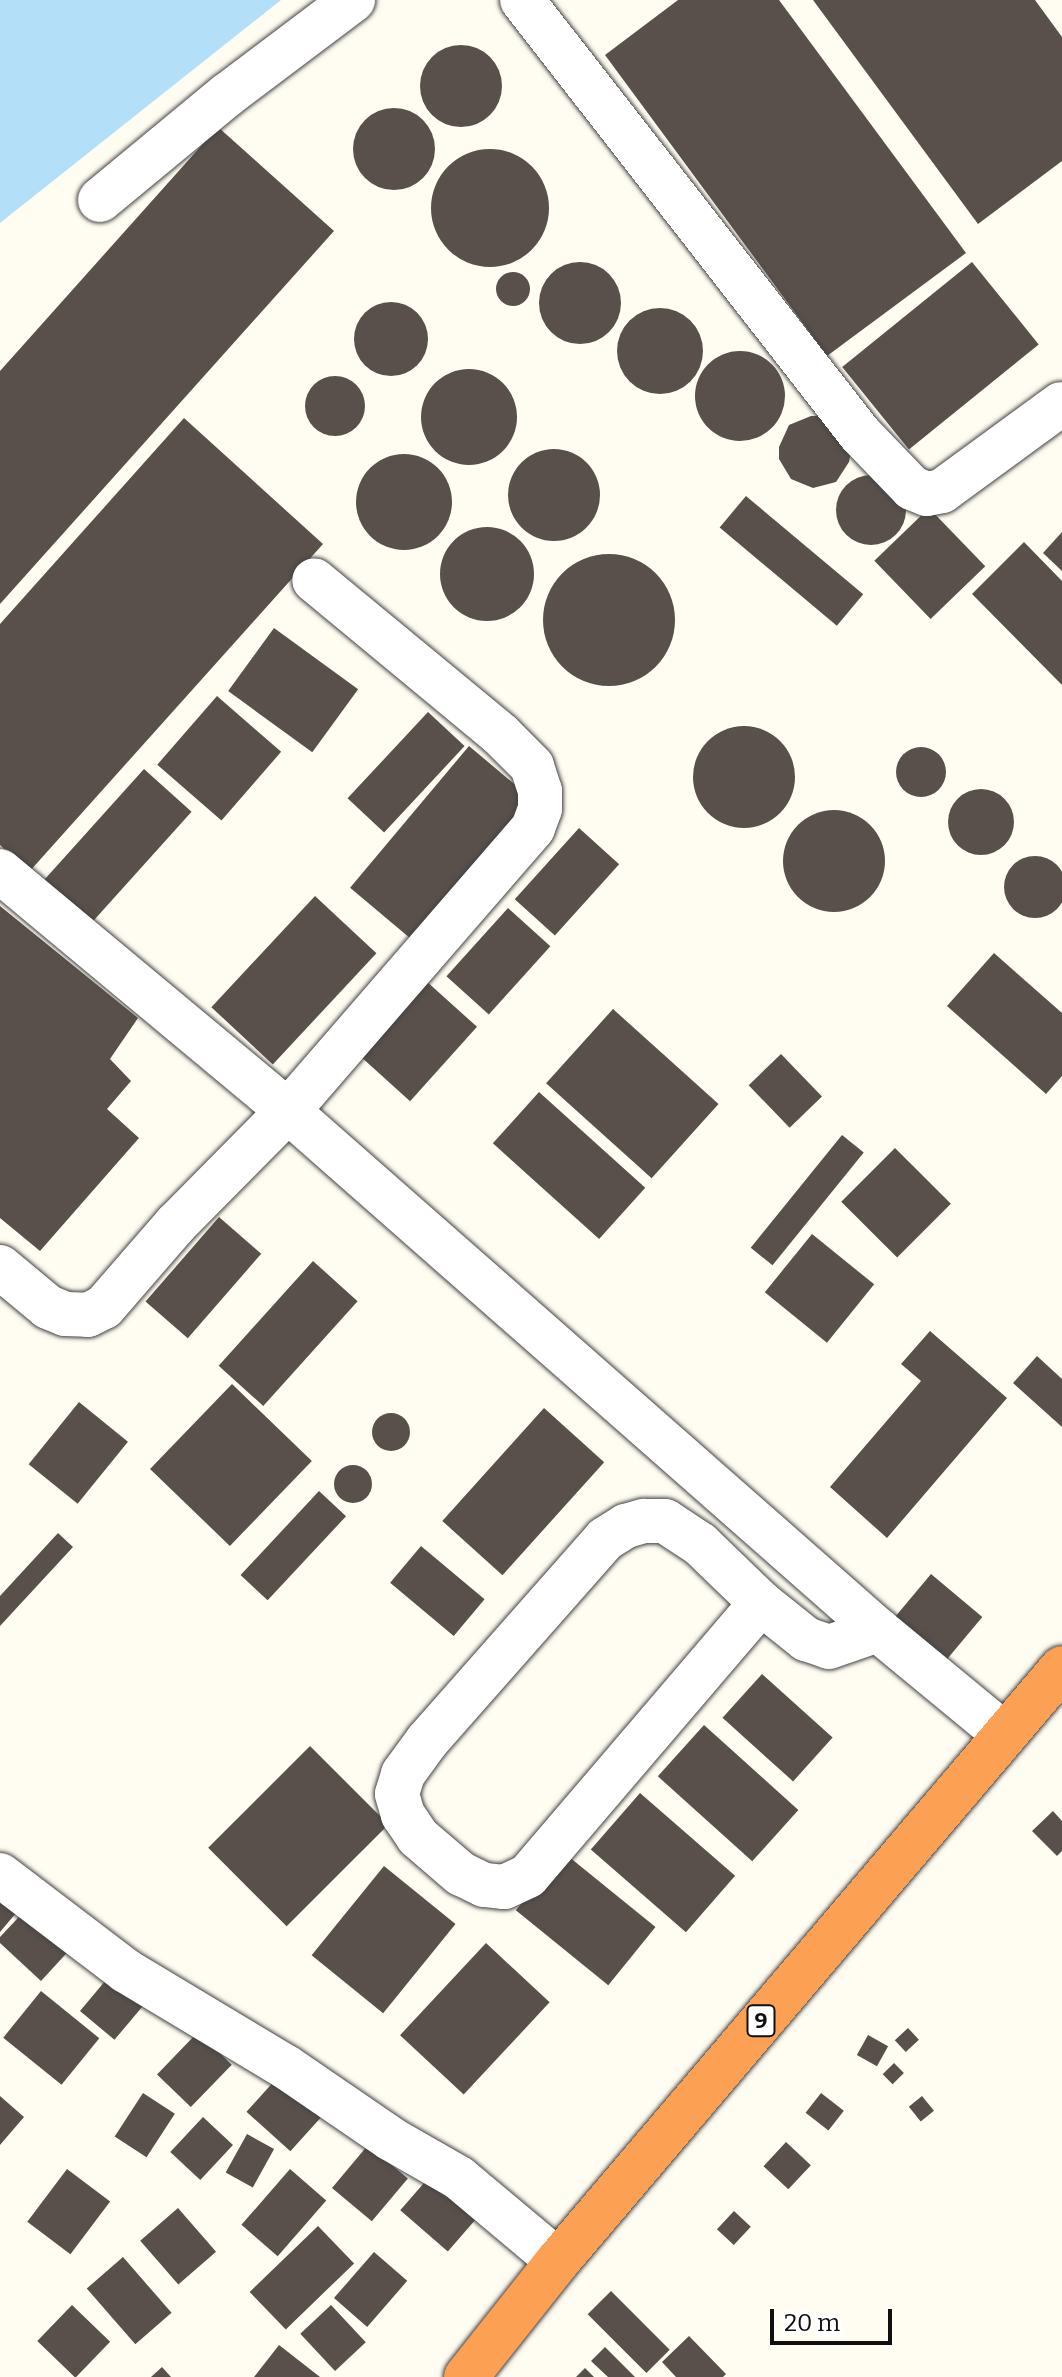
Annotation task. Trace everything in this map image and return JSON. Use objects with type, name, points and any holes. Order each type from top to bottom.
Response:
[{"type":"highway","name":"9","points":[[466,2377],[558,2261],[1062,1668]]},
{"type":"street","points":[[100,200],[227,95],[353,0]]},
{"type":"street","points":[[522,0],[860,434],[912,488],[927,494],[942,491],[1062,403]]},
{"type":"street","points":[[0,1267],[48,1307],[65,1314],[88,1315],[104,1307],[176,1224],[288,1111],[533,828],[540,809],[540,791],[532,766],[500,734],[314,580]]},
{"type":"street","points":[[0,871],[288,1111],[878,1630],[1004,1734]]},
{"type":"street","points":[[700,1544],[737,1507]]},
{"type":"street","points":[[761,1603],[528,1876],[504,1887],[484,1885],[461,1874],[418,1837],[403,1815],[397,1794],[403,1774],[427,1741],[605,1539],[626,1526],[644,1521],[665,1521],[700,1544],[761,1603],[806,1639],[829,1647],[878,1630]]},
{"type":"street","points":[[0,1875],[126,1971],[286,2067],[391,2139],[459,2178],[558,2261]]},
{"type":"water","points":[[0,0],[281,0],[0,223]]},
{"type":"building","points":[[678,0],[779,0],[966,253],[827,356],[605,55]]},
{"type":"building","points":[[813,0],[1035,0],[1062,37],[1062,161],[978,224]]},
{"type":"building","points":[[461,45],[477,48],[490,57],[499,70],[502,86],[499,102],[490,115],[477,124],[461,127],[445,124],[432,115],[423,102],[420,86],[423,70],[432,57],[445,48]]},
{"type":"building","points":[[394,108],[410,111],[423,120],[432,133],[435,149],[432,165],[423,178],[410,187],[394,190],[378,187],[365,178],[356,165],[353,149],[356,133],[365,120],[378,111]]},
{"type":"building","points":[[218,127],[334,231],[0,604],[0,371]]},
{"type":"building","points":[[490,149],[513,153],[532,166],[545,185],[549,208],[545,231],[532,250],[513,263],[490,267],[467,263],[448,250],[435,231],[431,208],[435,185],[448,166],[467,153]]},
{"type":"building","points":[[572,262],[588,262],[603,269],[614,280],[621,303],[618,319],[609,332],[588,344],[572,344],[557,337],[546,326],[539,311],[539,295],[546,280],[557,269]]},
{"type":"building","points":[[972,262],[1039,344],[909,449],[842,367]]},
{"type":"building","points":[[513,272],[525,277],[530,289],[525,301],[513,306],[501,301],[496,289],[501,277]]},
{"type":"building","points":[[391,302],[412,308],[422,318],[428,339],[422,360],[412,370],[391,376],[370,370],[360,360],[354,339],[360,318],[370,308]]},
{"type":"building","points":[[660,308],[677,311],[691,320],[700,334],[703,351],[700,368],[691,382],[677,391],[660,394],[643,391],[629,382],[620,368],[617,351],[620,334],[629,320],[643,311]]},
{"type":"building","points":[[731,351],[749,351],[765,358],[778,371],[785,387],[785,405],[778,421],[765,434],[749,441],[731,441],[715,434],[702,421],[695,405],[695,387],[702,371],[715,358]]},
{"type":"building","points":[[469,369],[487,373],[503,383],[513,399],[517,417],[513,435],[503,451],[487,461],[469,465],[451,461],[435,451],[425,435],[421,417],[425,399],[435,383],[451,373]]},
{"type":"building","points":[[335,376],[346,378],[356,385],[363,395],[363,417],[356,427],[346,434],[335,436],[324,434],[314,427],[307,417],[305,406],[307,395],[314,385],[324,378]]},
{"type":"building","points":[[811,416],[823,416],[851,451],[849,462],[836,482],[813,488],[791,479],[779,459],[779,447],[789,425]]},
{"type":"building","points":[[184,418],[323,544],[29,872],[0,845],[0,624]]},
{"type":"building","points":[[554,449],[572,452],[587,462],[597,477],[600,495],[597,513],[587,528],[572,538],[554,541],[536,538],[521,528],[511,513],[508,495],[511,477],[521,462],[536,452]]},
{"type":"building","points":[[404,454],[422,457],[438,468],[449,484],[452,502],[449,520],[438,536],[422,547],[404,550],[386,547],[370,536],[359,520],[356,502],[359,484],[370,468],[386,457]]},
{"type":"building","points":[[871,475],[890,481],[900,491],[906,510],[900,529],[890,539],[871,545],[852,539],[842,529],[836,510],[842,491],[852,481]]},
{"type":"building","points":[[746,496],[863,594],[837,626],[720,527]]},
{"type":"building","points":[[929,508],[985,566],[931,619],[874,561]]},
{"type":"building","points":[[487,527],[505,531],[520,541],[530,556],[534,574],[530,592],[520,607],[505,617],[487,621],[469,617],[454,607],[444,592],[440,574],[444,556],[454,541],[469,531]]},
{"type":"building","points":[[1062,532],[1062,571],[1043,553]]},
{"type":"building","points":[[1024,542],[1062,581],[1062,685],[972,594]]},
{"type":"building","points":[[609,554],[634,559],[656,573],[670,595],[675,620],[670,645],[656,667],[634,681],[609,686],[584,681],[562,667],[548,645],[543,620],[548,595],[562,573],[584,559]]},
{"type":"building","points":[[274,628],[358,689],[312,752],[228,691]]},
{"type":"building","points":[[217,696],[281,752],[221,820],[157,765]]},
{"type":"building","points":[[428,712],[465,746],[384,832],[348,798]]},
{"type":"building","points":[[744,726],[764,729],[787,748],[792,757],[795,777],[792,797],[773,820],[764,825],[744,828],[724,825],[701,806],[696,797],[693,777],[696,757],[715,734],[724,729]]},
{"type":"building","points":[[469,746],[530,797],[411,939],[350,888]]},
{"type":"building","points":[[921,747],[939,754],[946,772],[939,790],[921,797],[903,790],[896,772],[903,754]]},
{"type":"building","points":[[144,769],[192,812],[90,925],[42,882]]},
{"type":"building","points":[[981,789],[994,792],[1004,799],[1011,809],[1014,822],[1011,835],[1004,845],[994,852],[981,855],[968,852],[958,845],[951,835],[948,822],[951,809],[958,799],[968,792]]},
{"type":"building","points":[[834,810],[854,813],[877,832],[882,841],[885,861],[882,881],[863,904],[854,909],[834,912],[814,909],[791,890],[786,881],[783,861],[786,841],[805,818],[814,813]]},
{"type":"building","points":[[579,828],[619,864],[555,935],[515,899]]},
{"type":"building","points":[[1035,856],[1057,865],[1066,887],[1057,909],[1035,918],[1013,909],[1004,887],[1013,865]]},
{"type":"building","points":[[315,896],[376,953],[273,1064],[211,1007]]},
{"type":"building","points":[[0,906],[138,1018],[110,1059],[131,1081],[107,1109],[139,1138],[40,1251],[0,1218]]},
{"type":"building","points":[[508,908],[550,946],[489,1015],[446,976]]},
{"type":"building","points":[[994,953],[1062,1013],[1062,1076],[1046,1094],[947,1006]]},
{"type":"building","points":[[425,980],[477,1027],[410,1101],[358,1054]]},
{"type":"building","points":[[613,1009],[719,1104],[652,1178],[546,1083]]},
{"type":"building","points":[[781,1054],[822,1096],[790,1128],[749,1085]]},
{"type":"building","points":[[539,1092],[645,1188],[599,1239],[493,1143]]},
{"type":"building","points":[[842,1135],[864,1153],[773,1265],[751,1248]]},
{"type":"building","points":[[895,1148],[951,1204],[897,1258],[841,1202]]},
{"type":"building","points":[[219,1217],[261,1254],[188,1338],[146,1302]]},
{"type":"building","points":[[812,1234],[874,1284],[827,1343],[765,1292]]},
{"type":"building","points":[[313,1261],[358,1301],[263,1406],[219,1366]]},
{"type":"building","points":[[930,1331],[1007,1398],[887,1538],[830,1487],[921,1381],[901,1364]]},
{"type":"building","points":[[1037,1356],[1062,1379],[1062,1427],[1013,1383]]},
{"type":"building","points":[[232,1384],[312,1461],[230,1546],[150,1469]]},
{"type":"building","points":[[79,1402],[128,1442],[78,1504],[29,1464]]},
{"type":"building","points":[[544,1408],[604,1462],[502,1575],[442,1521]]},
{"type":"building","points":[[391,1413],[405,1418],[410,1432],[405,1446],[391,1451],[377,1446],[372,1432],[377,1418]]},
{"type":"building","points":[[353,1465],[366,1471],[372,1484],[366,1497],[353,1503],[340,1497],[334,1484],[340,1471]]},
{"type":"building","points":[[319,1491],[346,1516],[268,1600],[241,1575]]},
{"type":"building","points":[[58,1533],[73,1547],[0,1626],[0,1596]]},
{"type":"building","points":[[421,1546],[485,1599],[454,1636],[390,1583]]},
{"type":"building","points":[[931,1574],[982,1617],[946,1660],[895,1617]]},
{"type":"building","points":[[762,1674],[833,1738],[793,1781],[723,1718]]},
{"type":"building","points":[[704,1725],[798,1810],[752,1861],[658,1776]]},
{"type":"building","points":[[310,1746],[388,1824],[287,1926],[208,1848]]},
{"type":"building","points":[[640,1793],[735,1876],[686,1932],[591,1850]]},
{"type":"building","points":[[1053,1811],[1062,1821],[1062,1851],[1057,1856],[1032,1831]]},
{"type":"building","points":[[563,1852],[655,1927],[608,1985],[516,1910]]},
{"type":"building","points":[[384,1866],[455,1924],[383,2013],[312,1955]]},
{"type":"building","points":[[0,1887],[22,1906],[0,1932]]},
{"type":"building","points":[[32,1903],[75,1944],[41,1981],[0,1943],[0,1937]]},
{"type":"building","points":[[486,1943],[550,2002],[464,2094],[400,2035]]},
{"type":"building","points":[[116,1968],[150,1997],[114,2040],[80,2011]]},
{"type":"building","points":[[41,1991],[99,2038],[62,2085],[3,2038]]},
{"type":"building","points":[[908,2028],[919,2040],[906,2052],[895,2040]]},
{"type":"building","points":[[198,2032],[232,2065],[191,2107],[157,2074]]},
{"type":"building","points":[[868,2035],[888,2046],[877,2066],[857,2055]]},
{"type":"building","points":[[894,2063],[904,2073],[893,2084],[883,2074]]},
{"type":"building","points":[[286,2068],[330,2107],[290,2151],[247,2112]]},
{"type":"building","points":[[143,2093],[175,2114],[147,2157],[115,2137]]},
{"type":"building","points":[[821,2093],[844,2111],[828,2131],[806,2113]]},
{"type":"building","points":[[0,2096],[24,2117],[0,2145]]},
{"type":"building","points":[[922,2096],[934,2111],[921,2121],[909,2107]]},
{"type":"building","points":[[203,2117],[233,2145],[200,2180],[170,2152]]},
{"type":"building","points":[[247,2134],[274,2149],[253,2188],[226,2172]]},
{"type":"building","points":[[786,2142],[811,2165],[788,2189],[763,2166]]},
{"type":"building","points":[[368,2145],[408,2178],[372,2221],[332,2188]]},
{"type":"building","points":[[437,2168],[485,2209],[448,2252],[400,2210]]},
{"type":"building","points":[[67,2169],[110,2201],[70,2254],[27,2222]]},
{"type":"building","points":[[290,2169],[326,2200],[278,2256],[241,2225]]},
{"type":"building","points":[[178,2208],[216,2252],[178,2285],[140,2241]]},
{"type":"building","points":[[734,2211],[751,2227],[734,2245],[717,2229]]},
{"type":"building","points":[[318,2226],[354,2263],[286,2329],[250,2292]]},
{"type":"building","points":[[374,2252],[407,2281],[367,2327],[334,2298]]},
{"type":"building","points":[[123,2257],[172,2313],[135,2344],[87,2288]]},
{"type":"building","points":[[611,2291],[670,2350],[646,2373],[588,2314]]},
{"type":"building","points":[[72,2305],[110,2342],[75,2377],[37,2341]]},
{"type":"building","points":[[331,2305],[366,2342],[335,2371],[300,2334]]},
{"type":"building","points":[[689,2336],[726,2374],[723,2377],[676,2377],[662,2362]]},
{"type":"building","points":[[279,2345],[320,2377],[254,2377]]},
{"type":"building","points":[[605,2347],[635,2377],[608,2377],[591,2361]]},
{"type":"building","points":[[162,2367],[171,2377],[151,2377]]},
{"type":"building","points":[[585,2368],[594,2377],[576,2377]]}]
